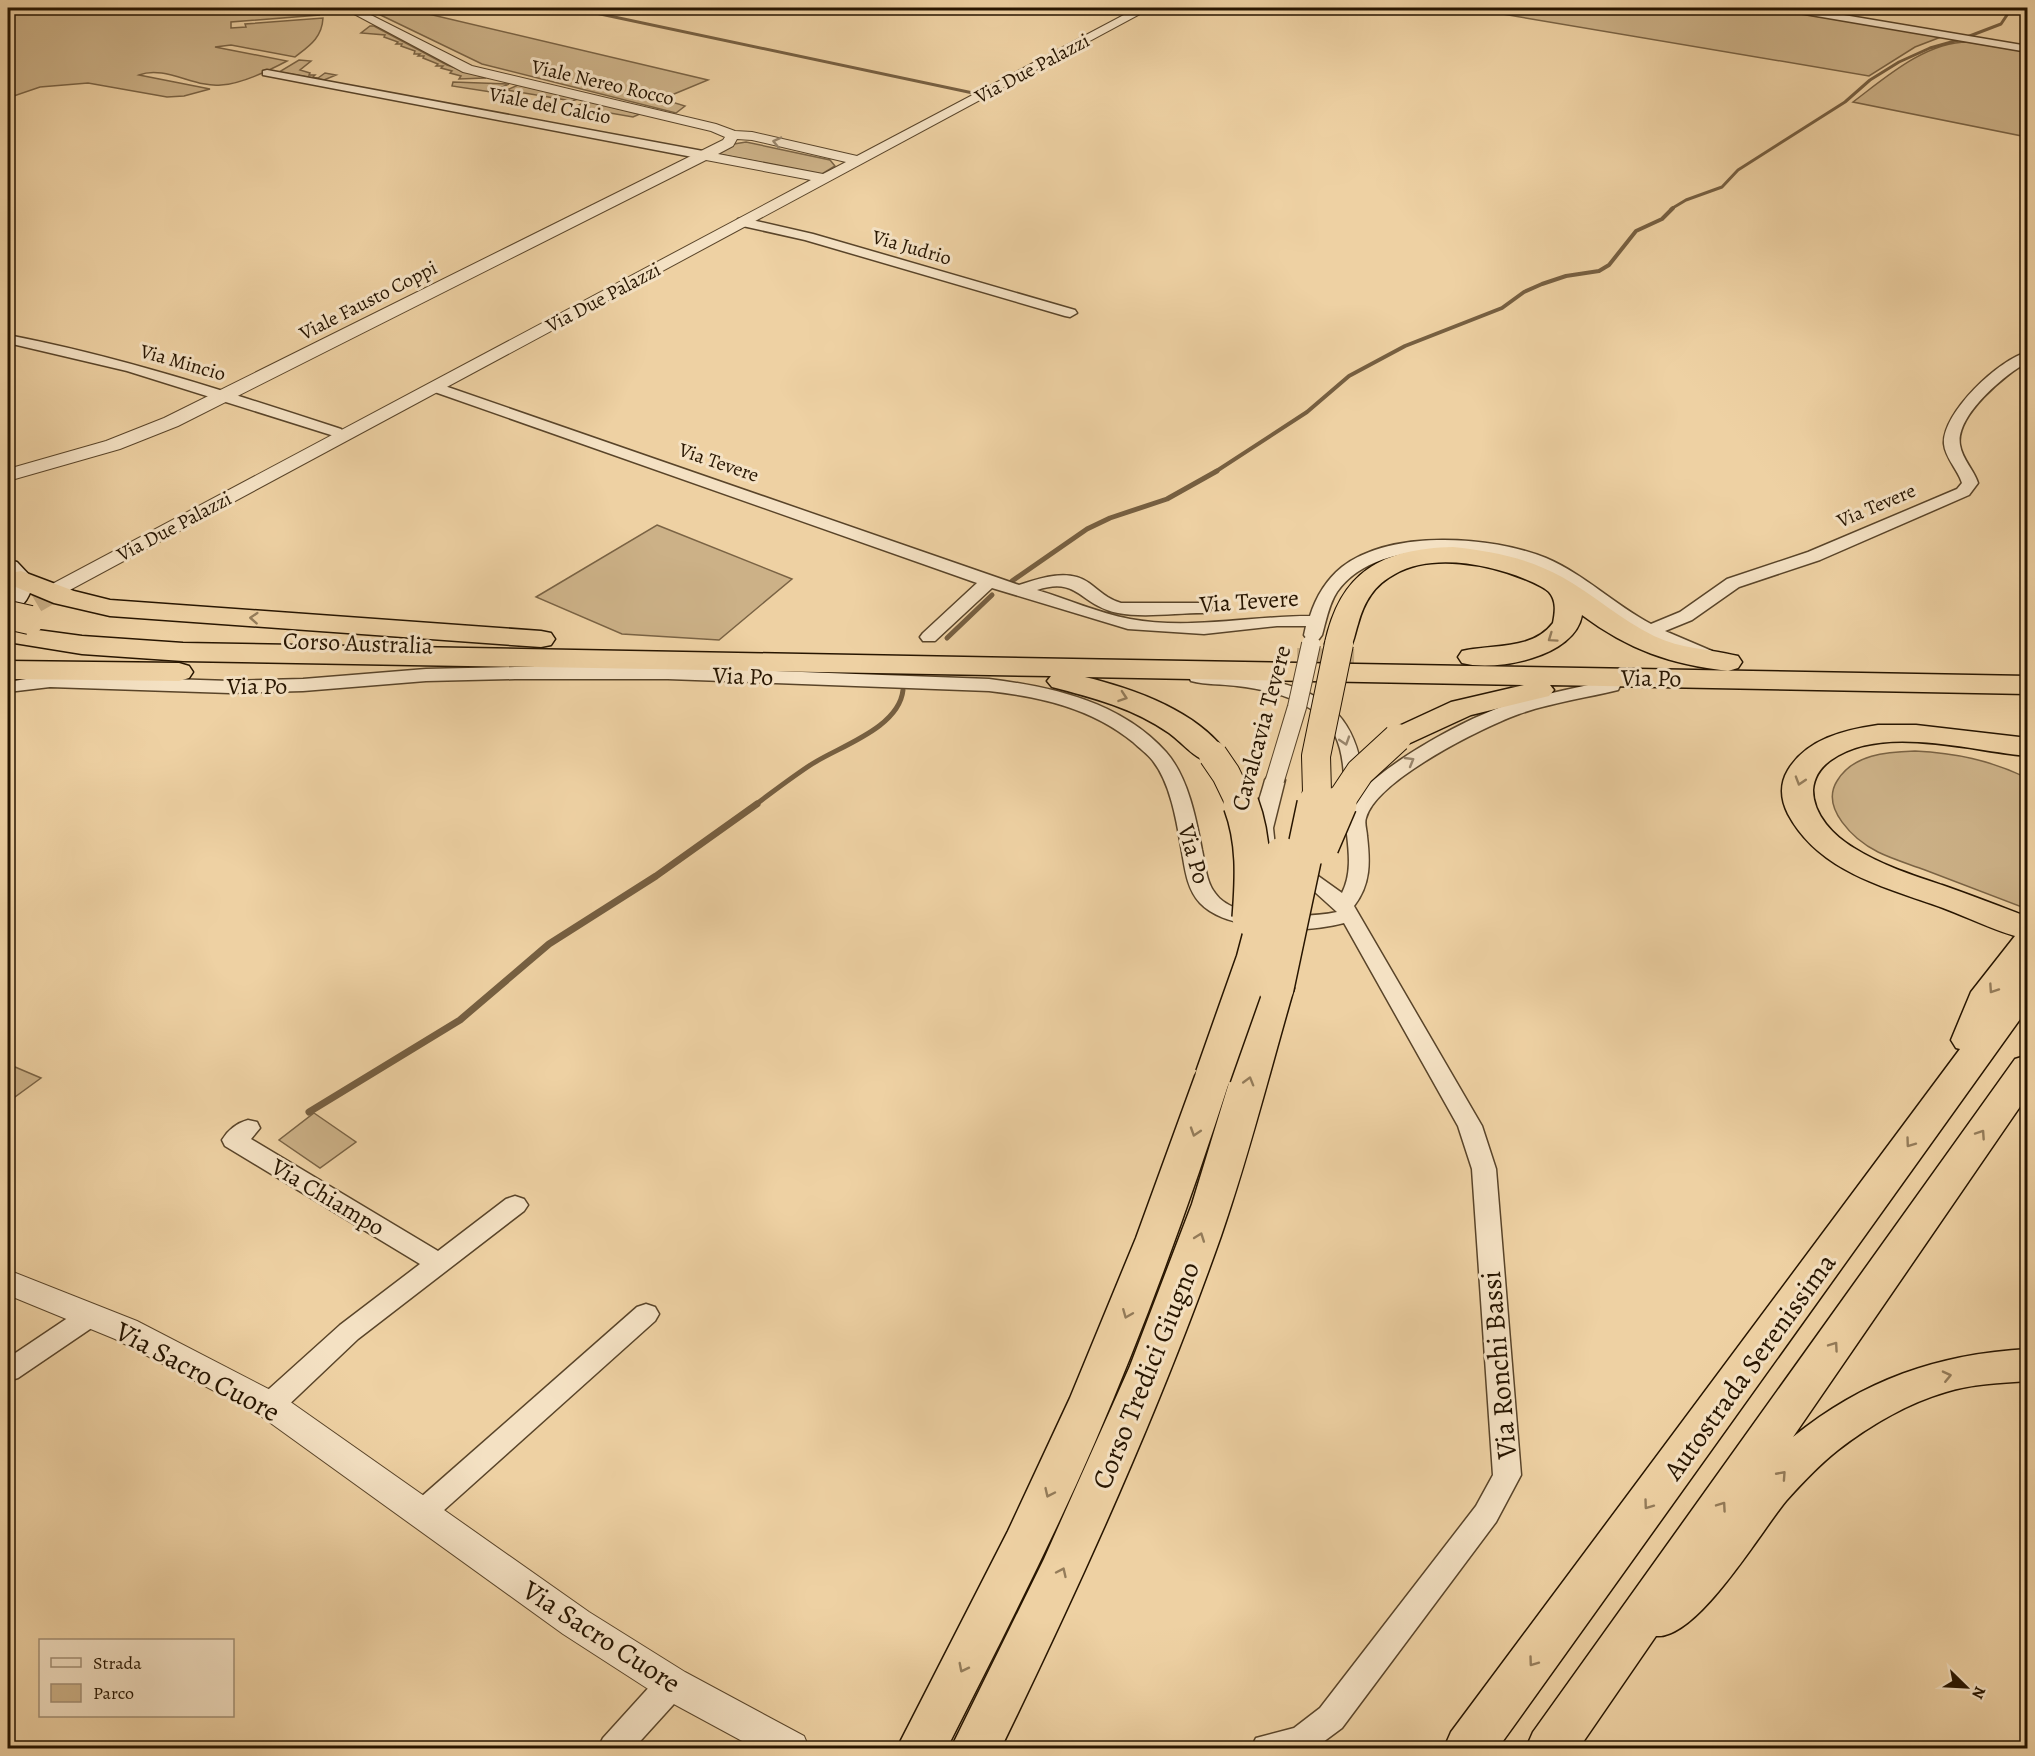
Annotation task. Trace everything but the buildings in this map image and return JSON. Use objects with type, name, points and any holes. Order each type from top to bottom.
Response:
[{"type":"highway","points":[[1276,988],[1317,792],[1316,756],[1325,653],[1364,584],[1380,571],[1410,560],[1446,555],[1494,560],[1524,568],[1560,588],[1625,633],[1645,643],[1693,658],[1729,662],[1965,667],[2028,673]]},
{"type":"highway","points":[[14,573],[45,592],[77,602],[110,608],[710,653]]},
{"type":"highway","points":[[1325,653],[1377,658],[1484,657],[1508,654],[1538,646],[1559,635],[1568,619],[1569,610],[1560,588]]},
{"type":"highway","name":"Corso Australia","points":[[13,619],[196,637],[710,653]]},
{"type":"highway","name":"Corso Australia","points":[[13,619],[82,645],[183,652],[627,661]]},
{"type":"highway","name":"Via Po","points":[[710,653],[1325,653],[2028,673]]},
{"type":"highway","points":[[8,660],[171,672]]},
{"type":"highway","points":[[8,670],[281,676],[418,667],[627,661]]},
{"type":"highway","name":"Via Po","points":[[627,661],[2028,685]]},
{"type":"highway","points":[[809,663],[1023,675],[1083,685],[1153,709],[1176,723],[1214,755],[1239,796],[1247,819],[1252,842],[1253,887],[1248,933],[1213,1076]]},
{"type":"highway","points":[[1276,988],[1324,837],[1339,802],[1363,766],[1397,738],[1436,718],[1489,700],[1542,690],[1799,681]]},
{"type":"highway","points":[[2026,928],[1856,862],[1818,835],[1803,813],[1797,791],[1802,774],[1818,755],[1860,737],[1921,734],[2028,747]]},
{"type":"highway","points":[[2026,928],[1868,853],[1838,830],[1821,800],[1821,788],[1825,776],[1836,763],[1853,754],[1884,747],[1919,745],[1959,748],[1995,758],[2028,772]]},
{"type":"highway","points":[[1213,1076],[1254,960],[1299,790],[1316,756]]},
{"type":"highway","points":[[1945,1096],[1989,992],[2026,928]]},
{"type":"highway","name":"Autostrada Serenissima","points":[[1469,1749],[2028,982]]},
{"type":"highway","name":"Corso Tredici Giugno","points":[[976,1749],[1037,1625],[1103,1482],[1162,1338],[1209,1211],[1276,988]]},
{"type":"highway","points":[[1551,1749],[2028,1067]]},
{"type":"highway","name":"Corso Tredici Giugno","points":[[922,1749],[1005,1585],[1091,1400],[1154,1246],[1213,1076]]},
{"type":"highway","points":[[1615,1656],[1699,1582],[1769,1489],[1797,1459],[1833,1430],[1883,1400],[1934,1379],[1979,1368],[2028,1365]]},
{"type":"main road","points":[[13,619],[20,591],[14,573]]},
{"type":"street","name":"Viale Nereo Rocco","points":[[349,8],[468,69],[716,128],[734,135],[752,136],[860,161]]},
{"type":"street","name":"Via Due Palazzi","points":[[61,587],[1145,8]]},
{"type":"street","points":[[1787,8],[2028,49]]},
{"type":"street","name":"Viale del Calcio","points":[[267,73],[826,179]]},
{"type":"street","name":"Viale Fausto Coppi","points":[[8,475],[123,442],[225,396],[728,143],[734,135]]},
{"type":"street","name":"Via Judrio","points":[[743,222],[807,237],[1070,313]]},
{"type":"street","name":"Via Mincio","points":[[10,341],[107,362],[225,396],[336,432]]},
{"type":"street","name":"Via Tevere","points":[[1650,632],[1686,616],[1733,582],[1814,556],[1963,492],[1970,483],[1968,473],[1953,450],[1952,440],[1957,425],[1999,374],[2028,356]]},
{"type":"street","name":"Via Tevere","points":[[434,387],[1017,591],[1128,624],[1204,629],[1291,620],[1316,621],[1332,588],[1354,567],[1368,559],[1398,550],[1462,546],[1501,550],[1538,561],[1558,571],[1650,632],[1729,662]]},
{"type":"street","name":"Via Tevere","points":[[1017,591],[1044,582],[1064,580],[1081,585],[1105,604],[1121,608],[1203,608]]},
{"type":"street","points":[[929,637],[988,581]]},
{"type":"street","name":"Cavalcavia Tevere","points":[[1316,621],[1325,653],[1297,706],[1263,828],[1264,845],[1324,888],[1346,910]]},
{"type":"street","points":[[1122,668],[1259,685],[1298,694],[1318,705],[1334,721],[1345,736],[1355,783],[1360,876],[1346,910]]},
{"type":"street","name":"Via Po","points":[[8,687],[50,681],[230,687],[282,686],[426,675],[668,673],[1023,688],[1059,697],[1098,711],[1136,734],[1161,758],[1178,796],[1197,876],[1206,897],[1223,911],[1263,921],[1321,923],[1346,910]]},
{"type":"street","points":[[1356,817],[1371,793],[1389,775],[1474,726],[1514,709],[1611,686]]},
{"type":"street","name":"Via Ronchi Bassi","points":[[1267,1749],[1302,1740],[1331,1718],[1486,1514],[1507,1475],[1489,1260],[1484,1169],[1470,1126],[1346,910]]},
{"type":"street","name":"Via Chiampo","points":[[248,1128],[234,1140],[438,1263]]},
{"type":"street","points":[[270,1405],[349,1332],[515,1205]]},
{"type":"street","name":"Via Sacro Cuore","points":[[8,1282],[126,1330],[270,1405],[576,1623],[672,1684],[790,1749]]},
{"type":"street","points":[[423,1512],[646,1314]]},
{"type":"street","name":"Via Sacro Cuore","points":[[8,1371],[90,1316]]},
{"type":"street","points":[[614,1749],[672,1684]]},
{"type":"green space","points":[[8,8],[314,8],[319,15],[231,22],[231,28],[246,27],[245,24],[323,18],[317,36],[295,57],[231,45],[215,47],[287,61],[237,82],[211,85],[159,73],[139,75],[210,89],[184,96],[167,97],[88,83],[40,87],[8,98]]},
{"type":"green space","points":[[366,8],[403,8],[708,80],[662,99],[685,106],[676,113],[482,64]]},
{"type":"green space","points":[[1467,8],[1767,8],[1941,37],[1915,47],[1869,76]]},
{"type":"green space","points":[[370,26],[374,26],[447,65],[486,78],[459,79],[461,76],[441,68],[443,66],[436,66],[438,64],[423,58],[424,56],[418,56],[420,54],[414,54],[415,51],[401,46],[402,44],[396,44],[398,42],[384,37],[385,35],[361,33]]},
{"type":"green space","points":[[1968,42],[2027,52],[2027,137],[1853,102],[1892,72],[1921,55],[1936,48]]},
{"type":"green space","points":[[299,60],[311,61],[300,70],[310,73],[309,75],[315,75],[313,77],[318,78],[325,73],[336,75],[324,80],[279,72]]},
{"type":"green space","points":[[453,82],[509,84],[491,92],[452,86]]},
{"type":"green space","points":[[518,85],[578,99],[572,101],[507,90]]},
{"type":"green space","points":[[587,101],[640,114],[633,117],[575,107]]},
{"type":"green space","points":[[746,142],[830,160],[835,166],[822,174],[718,154],[734,144]]},
{"type":"green space","points":[[657,525],[792,579],[719,640],[622,634],[536,597]]},
{"type":"green space","points":[[1915,751],[1972,758],[2000,766],[2027,778],[2027,909],[1883,855],[1859,840],[1842,822],[1833,802],[1833,791],[1844,772],[1852,765],[1872,756]]},
{"type":"green space","points":[[8,1064],[41,1078],[8,1102]]},
{"type":"green space","points":[[314,1113],[356,1142],[320,1168],[279,1140]]},
{"type":"waterway","points":[[572,8],[973,93]]},
{"type":"waterway","points":[[1967,37],[2001,24],[2009,12],[2017,8]]},
{"type":"waterway","points":[[1671,209],[1686,200],[1722,187],[1738,170],[1845,102],[1870,80],[1899,62],[1930,48],[1962,39]]},
{"type":"waterway","points":[[1215,472],[1307,412],[1349,376],[1405,346],[1502,308],[1524,292],[1542,284],[1566,276],[1599,271],[1609,265],[1636,231],[1662,219],[1673,208]]},
{"type":"waterway","points":[[1012,581],[1087,529],[1110,518],[1167,499],[1217,471]]},
{"type":"waterway","points":[[947,638],[992,595]]},
{"type":"waterway","points":[[755,805],[812,764],[880,725],[899,703],[903,690]]},
{"type":"waterway","points":[[309,1112],[460,1020],[549,944],[656,876],[757,804]]},
{"type":"tunnel","points":[[8,618],[61,587]]},
{"type":"tunnel","points":[[1297,662],[1354,663]]}]
